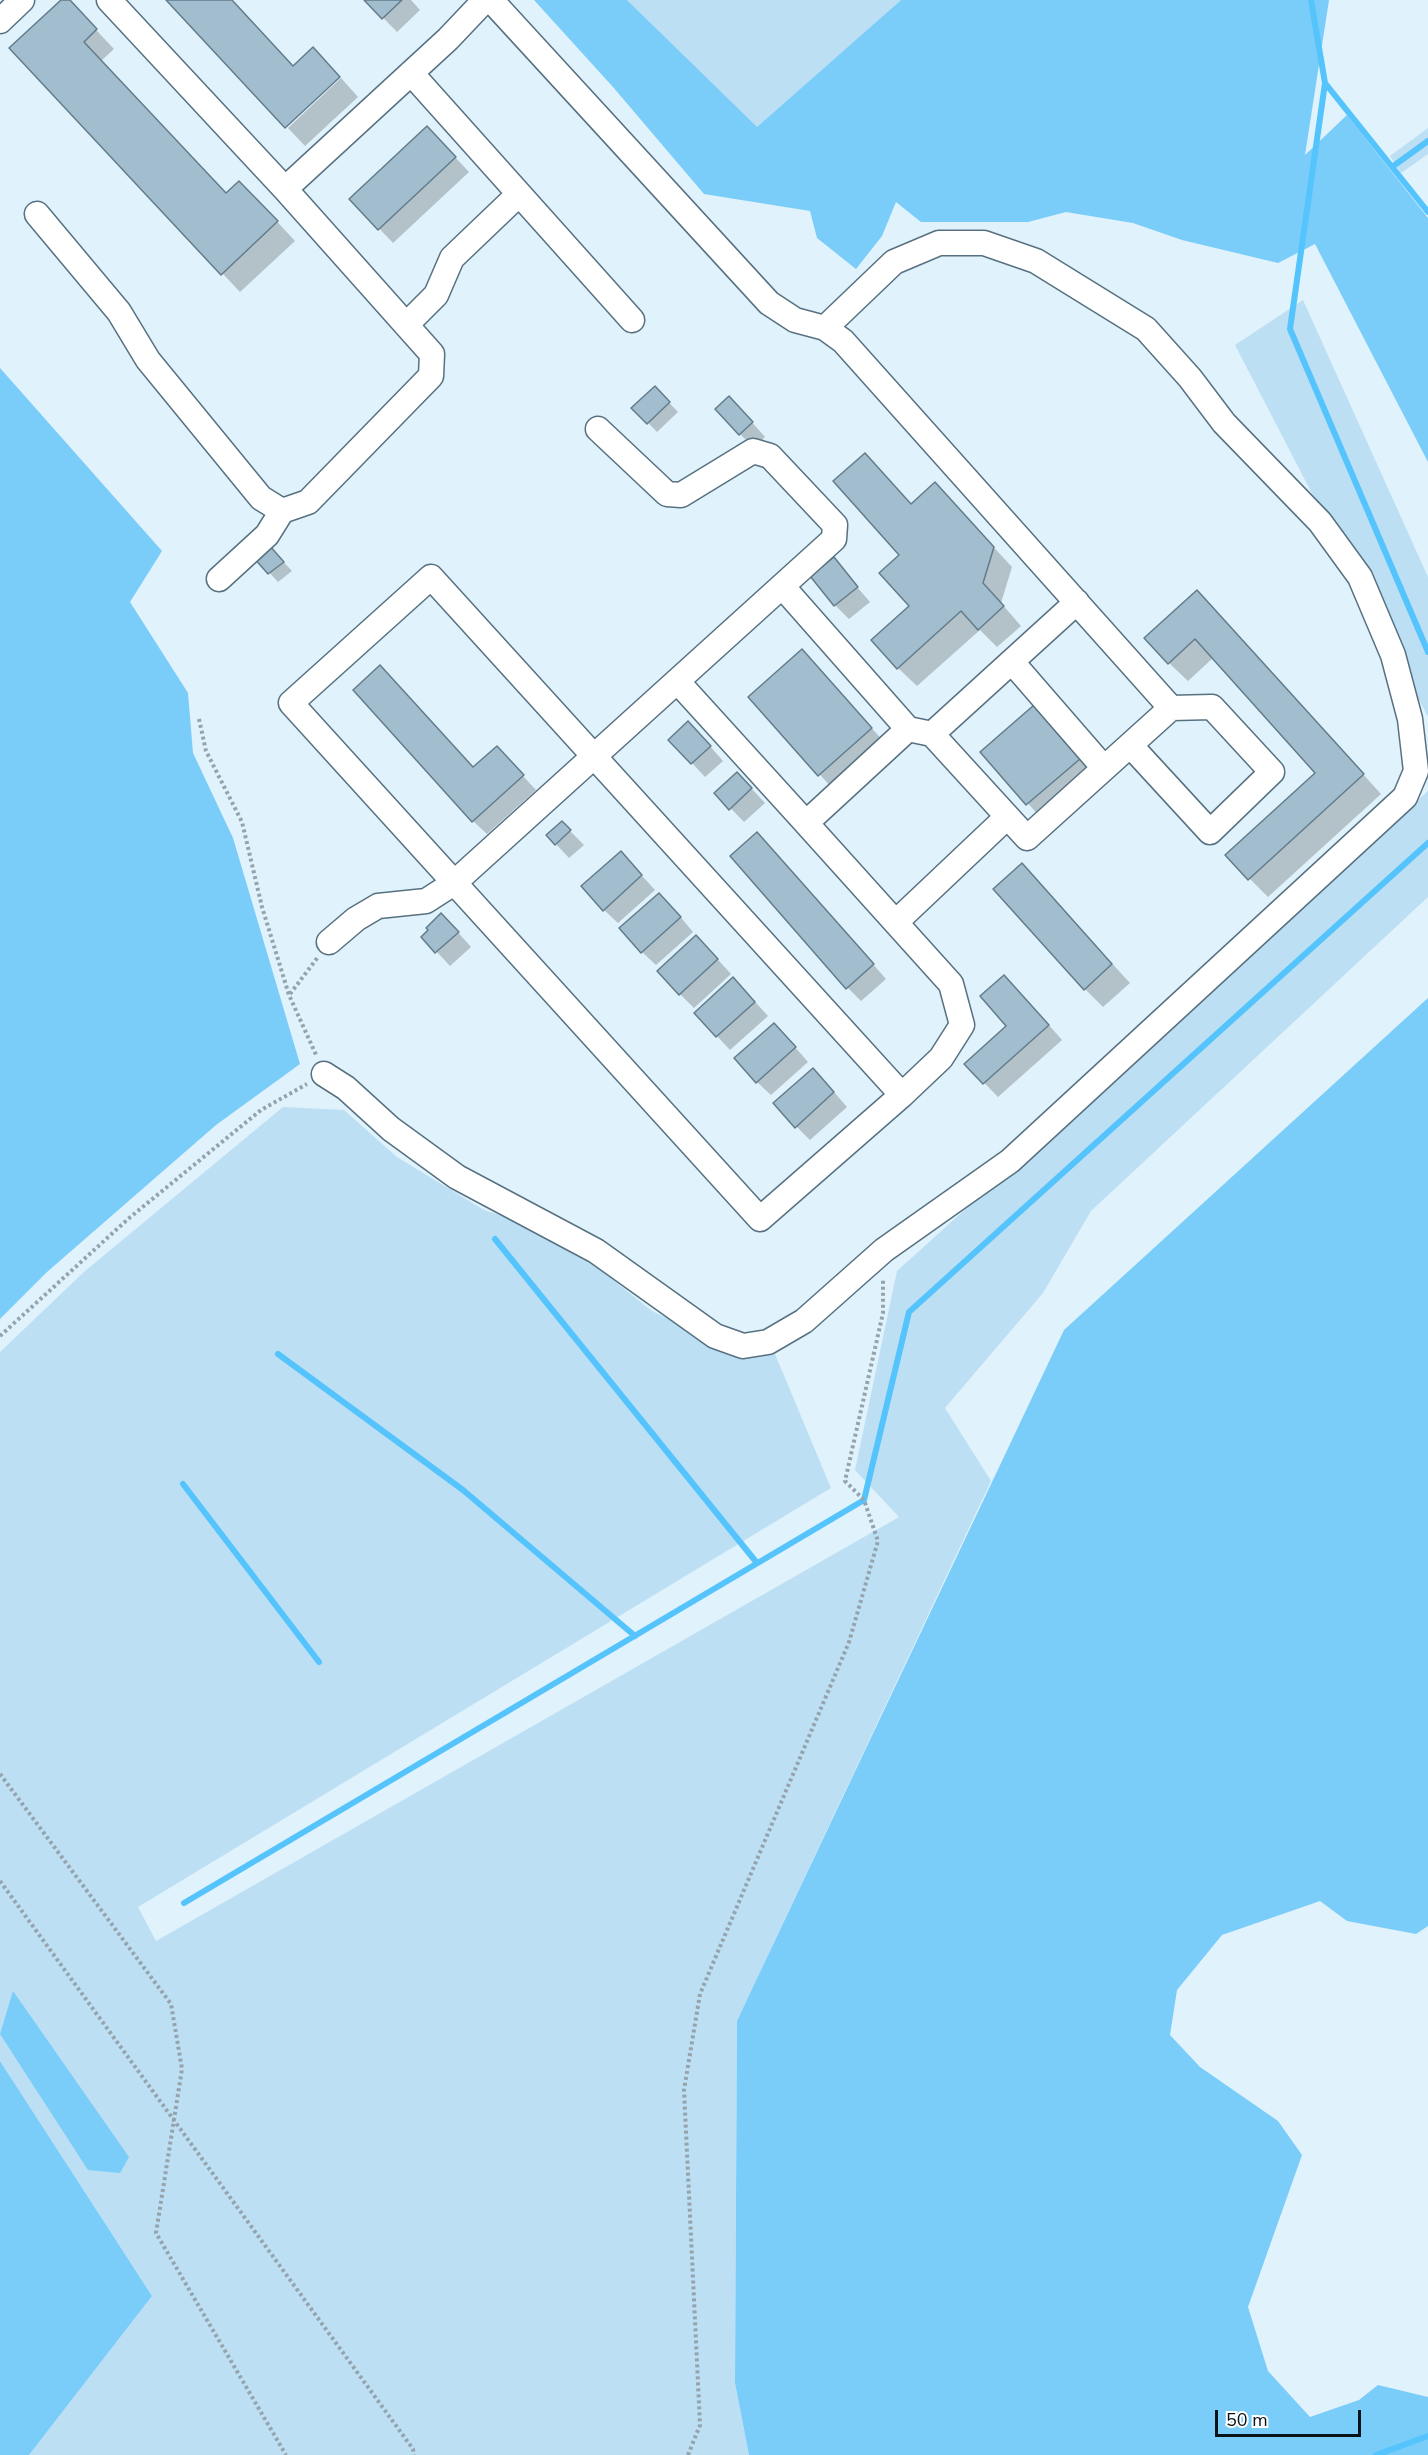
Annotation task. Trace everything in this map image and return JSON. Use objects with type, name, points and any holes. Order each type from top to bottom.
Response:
[{"type":"lane","points":[[0,21],[22,0]]},
{"type":"lane","points":[[109,0],[285,189],[432,354],[431,376],[308,502],[282,511],[267,535],[219,579]]},
{"type":"lane","points":[[285,189],[411,73],[485,0]]},
{"type":"lane","points":[[491,0],[769,303],[795,320],[825,328],[843,340],[1171,708]]},
{"type":"lane","points":[[411,73],[632,320]]},
{"type":"lane","points":[[406,325],[436,295],[452,258],[519,194]]},
{"type":"lane","points":[[37,214],[119,312],[148,360],[261,498],[282,511]]},
{"type":"lane","points":[[324,1074],[346,1088],[391,1129],[457,1177],[587,1246],[715,1336],[742,1346],[768,1342],[804,1321],[884,1251],[1010,1161],[1404,797],[1416,771],[1410,719],[1393,655],[1360,577],[1320,522],[1224,423],[1190,378],[1146,329],[1036,261],[984,243],[939,243],[894,262],[825,328]]},
{"type":"lane","points":[[329,942],[356,919],[378,906],[426,901],[454,883],[834,539],[835,525],[770,456],[753,451],[681,495],[667,494],[598,429]]},
{"type":"lane","points":[[677,681],[951,984],[962,1025],[941,1058],[902,1095],[760,1219],[291,703],[431,577],[902,1095]]},
{"type":"lane","points":[[782,586],[908,729],[932,734],[1027,838],[1104,768],[1171,708],[1212,707],[1272,772],[1210,832],[1130,745]]},
{"type":"lane","points":[[932,734],[1077,602]]},
{"type":"lane","points":[[1011,662],[1104,768]]},
{"type":"lane","points":[[806,823],[908,729]]},
{"type":"lane","points":[[896,922],[1007,817]]},
{"type":"path","points":[[0,1336],[128,1219],[261,1110],[324,1074],[289,995],[262,908],[242,822],[206,751],[199,719]]},
{"type":"path","points":[[289,995],[329,942]]},
{"type":"path","points":[[688,2455],[700,2425],[684,2090],[700,1994],[849,1642],[878,1541],[864,1500],[845,1481],[883,1313],[884,1251]]},
{"type":"path","points":[[0,1774],[171,2004],[182,2069],[156,2233],[286,2455]]},
{"type":"path","points":[[0,1881],[413,2449],[414,2455]]},
{"type":"shaded area","points":[[534,0],[627,0],[757,127],[901,0],[1329,0],[1305,155],[1347,115],[1428,218],[1428,462],[1315,244],[1278,263],[1182,240],[1133,223],[1066,212],[1028,222],[921,222],[896,202],[882,236],[856,269],[817,238],[810,211],[704,194],[613,87]]},
{"type":"shaded area","points":[[627,0],[901,0],[756,128]]},
{"type":"shaded area","points":[[1428,128],[1428,154],[1401,173],[1390,156]]},
{"type":"shaded area","points":[[1303,300],[1428,577],[1428,717],[1235,345]]},
{"type":"shaded area","points":[[0,368],[162,551],[130,602],[188,693],[193,753],[233,838],[300,1064],[216,1125],[47,1272],[0,1319]]},
{"type":"shaded area","points":[[1428,791],[1428,897],[1091,1211],[1043,1293],[945,1408],[991,1481],[737,2021],[735,2383],[749,2455],[29,2455],[152,2296],[0,2061],[0,1352],[85,1271],[283,1107],[344,1110],[397,1157],[484,1210],[554,1233],[652,1311],[722,1344],[775,1354],[831,1488],[138,1907],[156,1941],[899,1517],[855,1470],[897,1271]]},
{"type":"shaded area","points":[[1428,998],[1428,1926],[1416,1934],[1347,1921],[1320,1901],[1222,1935],[1177,1990],[1170,2035],[1200,2067],[1278,2121],[1302,2155],[1248,2307],[1268,2371],[1310,2417],[1359,2400],[1378,2385],[1428,2397],[1428,2455],[749,2455],[735,2383],[737,2021],[1064,1330]]},
{"type":"shaded area","points":[[13,1991],[129,2157],[120,2173],[88,2170],[0,2034]]},
{"type":"shaded area","points":[[0,2061],[152,2296],[29,2455],[0,2455]]},
{"type":"building","points":[[61,0],[70,0],[97,29],[84,42],[226,193],[239,181],[278,221],[221,275],[9,48]]},
{"type":"building","points":[[166,0],[232,0],[293,66],[313,47],[340,77],[285,128]]},
{"type":"building","points":[[364,0],[402,0],[382,19]]},
{"type":"building","points":[[427,126],[456,157],[378,230],[349,199]]},
{"type":"building","points":[[655,386],[670,402],[647,424],[631,408]]},
{"type":"building","points":[[729,396],[753,422],[739,435],[715,409]]},
{"type":"building","points":[[865,453],[911,504],[935,482],[994,547],[983,583],[1004,606],[978,630],[961,611],[897,669],[871,640],[909,606],[879,573],[899,555],[833,481]]},
{"type":"building","points":[[269,545],[284,562],[268,574],[254,558]]},
{"type":"building","points":[[834,557],[858,587],[834,606],[810,576]]},
{"type":"building","points":[[1197,590],[1364,774],[1248,880],[1225,855],[1315,773],[1195,639],[1168,664],[1144,638]]},
{"type":"building","points":[[802,649],[872,728],[818,776],[748,697]]},
{"type":"building","points":[[380,665],[473,767],[497,746],[524,775],[472,822],[353,690]]},
{"type":"building","points":[[1034,705],[1080,759],[1026,805],[980,752]]},
{"type":"building","points":[[688,721],[711,746],[691,764],[668,740]]},
{"type":"building","points":[[737,772],[752,788],[729,810],[714,793]]},
{"type":"building","points":[[562,821],[571,830],[555,845],[546,835]]},
{"type":"building","points":[[757,832],[874,964],[846,989],[730,856]]},
{"type":"building","points":[[621,851],[642,875],[603,911],[581,886]]},
{"type":"building","points":[[1022,863],[1112,964],[1084,990],[993,889]]},
{"type":"building","points":[[659,893],[681,917],[641,953],[619,928]]},
{"type":"building","points":[[441,913],[459,932],[435,953],[421,937],[428,930],[426,928]]},
{"type":"building","points":[[696,935],[718,959],[679,995],[657,971]]},
{"type":"building","points":[[1004,975],[1049,1025],[983,1084],[964,1064],[1006,1026],[980,996]]},
{"type":"building","points":[[733,977],[755,1002],[716,1037],[694,1013]]},
{"type":"building","points":[[774,1023],[796,1047],[756,1083],[734,1058]]},
{"type":"building","points":[[813,1068],[834,1092],[795,1128],[773,1103]]},
{"type":"waterway","points":[[1311,0],[1325,83],[1290,329],[1428,652]]},
{"type":"waterway","points":[[1325,83],[1428,212]]},
{"type":"waterway","points":[[1392,167],[1428,141]]},
{"type":"waterway","points":[[184,1903],[864,1500],[909,1312],[1428,843]]},
{"type":"waterway","points":[[495,1239],[757,1563]]},
{"type":"waterway","points":[[278,1354],[463,1490],[635,1636]]},
{"type":"waterway","points":[[183,1484],[319,1662]]},
{"type":"waterway","points":[[1376,2455],[1428,2436]]}]
